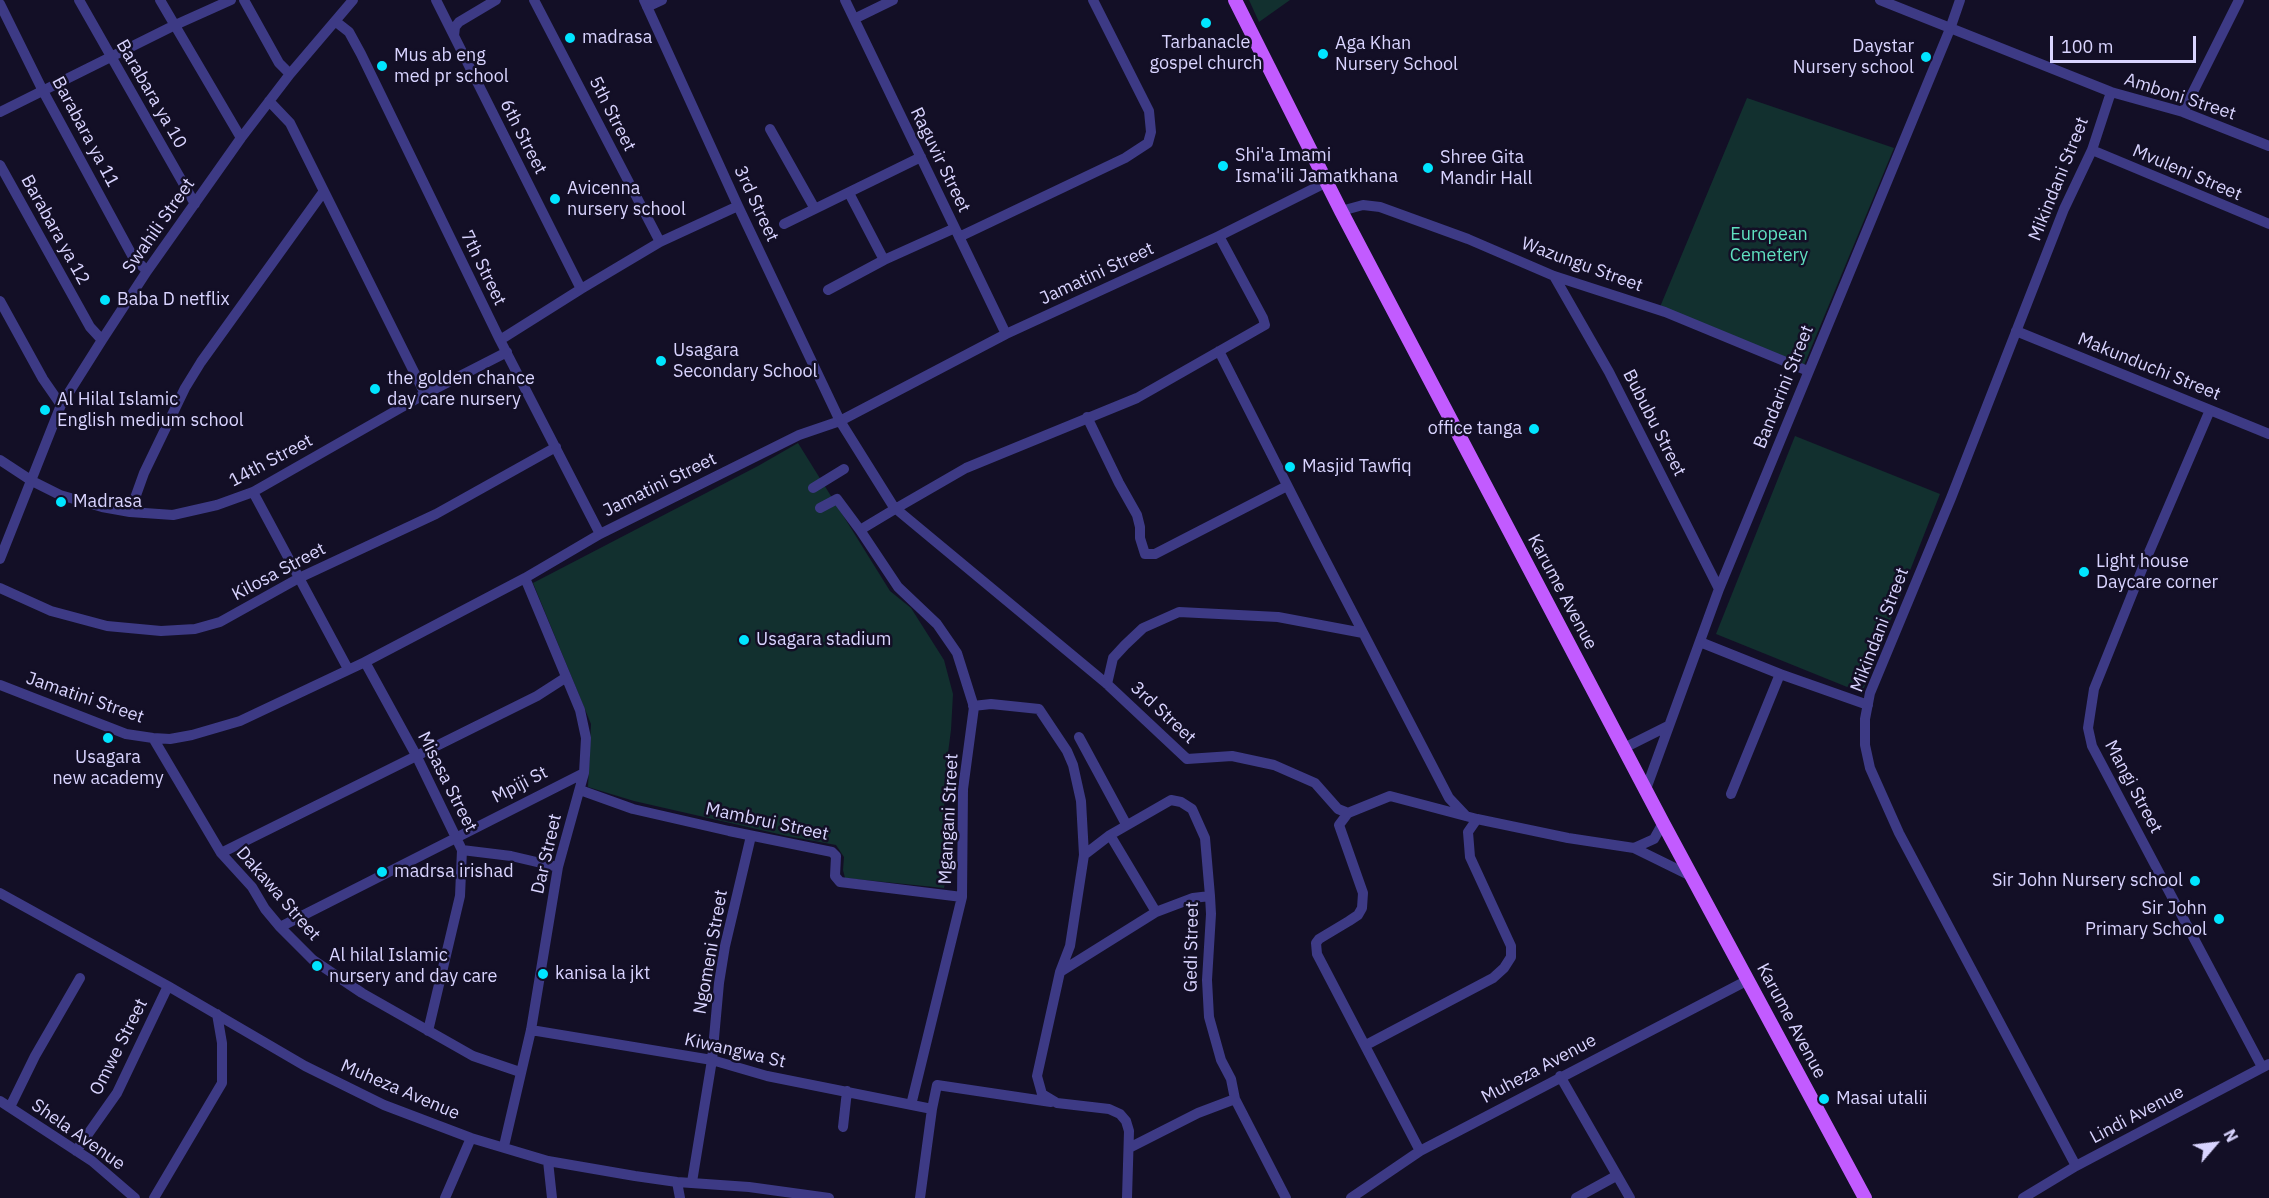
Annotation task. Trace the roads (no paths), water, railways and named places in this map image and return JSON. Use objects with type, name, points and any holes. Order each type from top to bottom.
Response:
[{"type":"main road","name":"Karume Avenue","points":[[1234,0],[1341,211],[1663,823],[1865,1198]]},
{"type":"street","name":"Barabara ya 10","points":[[79,0],[195,204]]},
{"type":"street","points":[[160,0],[173,26],[241,138]]},
{"type":"street","points":[[0,112],[173,26],[231,0]]},
{"type":"street","points":[[244,0],[279,63],[290,74]]},
{"type":"street","name":"Swahili Street","points":[[0,559],[61,405],[102,340],[147,271],[241,138],[290,74],[353,0]]},
{"type":"street","name":"6th Street","points":[[436,0],[581,289]]},
{"type":"street","points":[[454,36],[455,27],[459,22],[496,0]]},
{"type":"street","name":"5th Street","points":[[534,0],[660,242]]},
{"type":"street","points":[[646,4],[662,0]]},
{"type":"street","name":"Raguvir Street","points":[[845,0],[1006,334]]},
{"type":"street","points":[[854,19],[892,0]]},
{"type":"street","points":[[828,290],[884,260],[957,232],[1125,158],[1148,143],[1151,132],[1149,111],[1094,0]]},
{"type":"street","name":"Amboni Street","points":[[1880,0],[2111,92],[2183,112],[2269,146]]},
{"type":"street","name":"Bandarini Street","points":[[1646,789],[1719,589],[1960,0]]},
{"type":"street","points":[[2183,112],[2239,0]]},
{"type":"street","name":"Barabara ya 11","points":[[0,4],[43,91],[133,257],[147,271]]},
{"type":"street","name":"3rd Street","points":[[646,4],[840,421]]},
{"type":"street","name":"7th Street","points":[[335,21],[349,32],[361,54],[500,340],[600,534]]},
{"type":"street","name":"Mikindani Street","points":[[2076,1166],[1899,833],[1870,768],[1864,745],[1870,693],[1951,498],[2064,209],[2092,150],[2111,92]]},
{"type":"street","points":[[269,101],[290,123],[425,394]]},
{"type":"street","points":[[770,129],[815,209]]},
{"type":"street","name":"Mvuleni Street","points":[[2092,150],[2269,224]]},
{"type":"street","points":[[784,224],[921,157]]},
{"type":"street","name":"Barabara ya 12","points":[[0,165],[90,327],[102,340]]},
{"type":"street","name":"Jamatini Street","points":[[0,685],[126,734],[170,739],[240,721],[365,662],[525,578],[600,534],[799,435],[840,421],[1006,334],[1219,236],[1327,182]]},
{"type":"street","points":[[130,512],[144,473],[191,379],[324,191]]},
{"type":"street","points":[[849,193],[884,260]]},
{"type":"street","name":"Wazungu Street","points":[[1341,211],[1363,205],[1380,207],[1468,239],[1554,276],[1665,312],[1809,371]]},
{"type":"street","points":[[500,340],[660,242],[738,206]]},
{"type":"street","points":[[860,530],[966,468],[1137,398],[1264,326],[1263,318],[1219,236]]},
{"type":"street","name":"Bububu Street","points":[[1554,276],[1609,372],[1719,589]]},
{"type":"street","points":[[0,301],[43,380],[61,405]]},
{"type":"street","name":"Makunduchi Street","points":[[2016,331],[2269,434]]},
{"type":"street","points":[[1220,351],[1287,486],[1449,798],[1472,818]]},
{"type":"street","name":"14th Street","points":[[0,460],[32,481],[60,495],[130,512],[173,514],[217,505],[253,492],[425,394],[507,352]]},
{"type":"street","name":"Mangi Street","points":[[2210,410],[2094,689],[2088,729],[2092,746],[2266,1065]]},
{"type":"street","points":[[1087,417],[1137,515],[1145,555],[1155,554],[1287,486]]},
{"type":"street","points":[[840,421],[895,509]]},
{"type":"street","name":"Kilosa Street","points":[[0,588],[51,611],[107,626],[160,631],[195,629],[220,622],[299,578],[436,514],[556,447]]},
{"type":"street","points":[[813,488],[844,469]]},
{"type":"street","points":[[253,492],[348,669]]},
{"type":"street","name":"Mgangani Street","points":[[820,508],[837,499],[898,586],[937,624],[957,653],[973,706],[963,789],[962,897],[911,1105]]},
{"type":"street","name":"3rd Street","points":[[895,509],[1107,684],[1187,759],[1232,756],[1274,765],[1315,783],[1338,809],[1348,813]]},
{"type":"street","name":"Dar Street","points":[[504,1146],[531,1030],[558,867],[584,773],[586,738],[580,710],[525,578]]},
{"type":"street","points":[[1107,684],[1113,658],[1125,645],[1143,628],[1179,612],[1278,617],[1363,633]]},
{"type":"street","points":[[1700,642],[1780,674],[1868,705]]},
{"type":"street","name":"Misasa Street","points":[[365,662],[416,755],[462,850],[460,896],[428,1031]]},
{"type":"street","points":[[1731,794],[1780,674]]},
{"type":"street","points":[[221,853],[537,696],[565,678]]},
{"type":"street","points":[[973,706],[991,704],[1019,706],[1042,712],[1067,751],[1076,773],[1082,811],[1084,855],[1070,946],[1060,972],[1037,1076],[1042,1094],[1057,1103]]},
{"type":"street","points":[[1624,748],[1668,726]]},
{"type":"street","points":[[1079,737],[1126,824]]},
{"type":"street","name":"Dakawa Street","points":[[153,738],[221,853],[252,887],[265,909],[280,927],[313,960],[362,993],[473,1056],[520,1072]]},
{"type":"street","name":"Mpiji St","points":[[280,927],[584,773]]},
{"type":"street","name":"Mambrui Street","points":[[580,790],[633,809],[833,852],[836,857],[835,876],[840,882],[962,897]]},
{"type":"street","points":[[1420,1150],[1317,954],[1316,943],[1319,939],[1358,915],[1362,908],[1363,893],[1339,825],[1348,813],[1390,796],[1472,818],[1568,838],[1634,848],[1694,878]]},
{"type":"street","name":"Gedi Street","points":[[1084,855],[1126,824],[1171,800],[1181,802],[1192,809],[1205,837],[1210,896],[1207,980],[1209,1017],[1221,1060],[1231,1079],[1235,1099],[1286,1198]]},
{"type":"street","points":[[1366,1045],[1493,978],[1504,968],[1511,957],[1511,945],[1470,857],[1468,832],[1472,818]]},
{"type":"street","points":[[1634,848],[1654,839],[1663,823]]},
{"type":"street","points":[[1110,835],[1156,912]]},
{"type":"street","name":"Ngomeni Street","points":[[692,1182],[712,1060],[723,956],[751,836]]},
{"type":"street","points":[[462,850],[511,855],[558,867]]},
{"type":"street","name":"Muheza Avenue","points":[[0,893],[168,986],[305,1066],[384,1105],[471,1138],[548,1161],[677,1182],[692,1182],[772,1194],[829,1198]]},
{"type":"street","points":[[1060,972],[1156,912],[1193,898],[1210,896]]},
{"type":"street","points":[[5,1104],[80,978]]},
{"type":"street","name":"Muheza Avenue","points":[[1351,1198],[1420,1150],[1748,980]]},
{"type":"street","name":"Omwe Street","points":[[76,1151],[117,1093],[168,986]]},
{"type":"street","points":[[154,1198],[222,1083],[222,1043],[217,1014]]},
{"type":"street","name":"Kiwangwa St","points":[[531,1030],[712,1060],[768,1076],[932,1109]]},
{"type":"street","name":"Lindi Avenue","points":[[2023,1198],[2076,1166],[2266,1065]]},
{"type":"street","points":[[1560,1076],[1630,1198]]},
{"type":"street","points":[[920,1198],[937,1085],[1109,1109],[1120,1114],[1126,1120],[1129,1148],[1127,1198]]},
{"type":"street","points":[[843,1127],[847,1091]]},
{"type":"street","points":[[1129,1148],[1198,1113],[1235,1099]]},
{"type":"street","name":"Shela Avenue","points":[[5,1104],[93,1161],[135,1198]]},
{"type":"street","points":[[445,1198],[471,1138]]},
{"type":"street","points":[[548,1161],[552,1198]]},
{"type":"street","points":[[1576,1198],[1616,1176]]},
{"type":"street","points":[[677,1182],[680,1198]]},
{"type":"place","name":"Tarbanacle gospel church","points":[[1206,23]]},
{"type":"place","name":"madrasa","points":[[570,38]]},
{"type":"place","name":"Aga Khan Nursery School","points":[[1323,54]]},
{"type":"place","name":"Daystar Nursery school","points":[[1926,57]]},
{"type":"place","name":"Mus ab eng med pr school","points":[[382,66]]},
{"type":"place","name":"Shi'a Imami Isma'ili Jamatkhana","points":[[1223,166]]},
{"type":"place","name":"Shree Gita Mandir Hall","points":[[1428,168]]},
{"type":"place","name":"Avicenna nursery school","points":[[555,199]]},
{"type":"place","name":"Baba D netflix","points":[[105,300]]},
{"type":"place","name":"Usagara Secondary School","points":[[661,361]]},
{"type":"place","name":"the golden chance day care nursery","points":[[375,389]]},
{"type":"place","name":"Al Hilal Islamic English medium school","points":[[45,410]]},
{"type":"place","name":"office tanga","points":[[1534,429]]},
{"type":"place","name":"Masjid Tawfiq","points":[[1290,467]]},
{"type":"place","name":"Madrasa","points":[[61,502]]},
{"type":"place","name":"Light house Daycare corner","points":[[2084,572]]},
{"type":"place","name":"Usagara stadium","points":[[744,640]]},
{"type":"place","name":"Usagara new academy","points":[[108,738]]},
{"type":"place","name":"madrsa irishad","points":[[382,872]]},
{"type":"place","name":"Sir John Nursery school","points":[[2195,881]]},
{"type":"place","name":"Sir John Primary School","points":[[2219,919]]},
{"type":"place","name":"Al hilal Islamic nursery and day care","points":[[317,966]]},
{"type":"place","name":"kanisa la jkt","points":[[543,974]]},
{"type":"place","name":"Masai utalii","points":[[1824,1099]]},
{"type":"park label","name":"European Cemetery","points":[[1769,245]]}]
